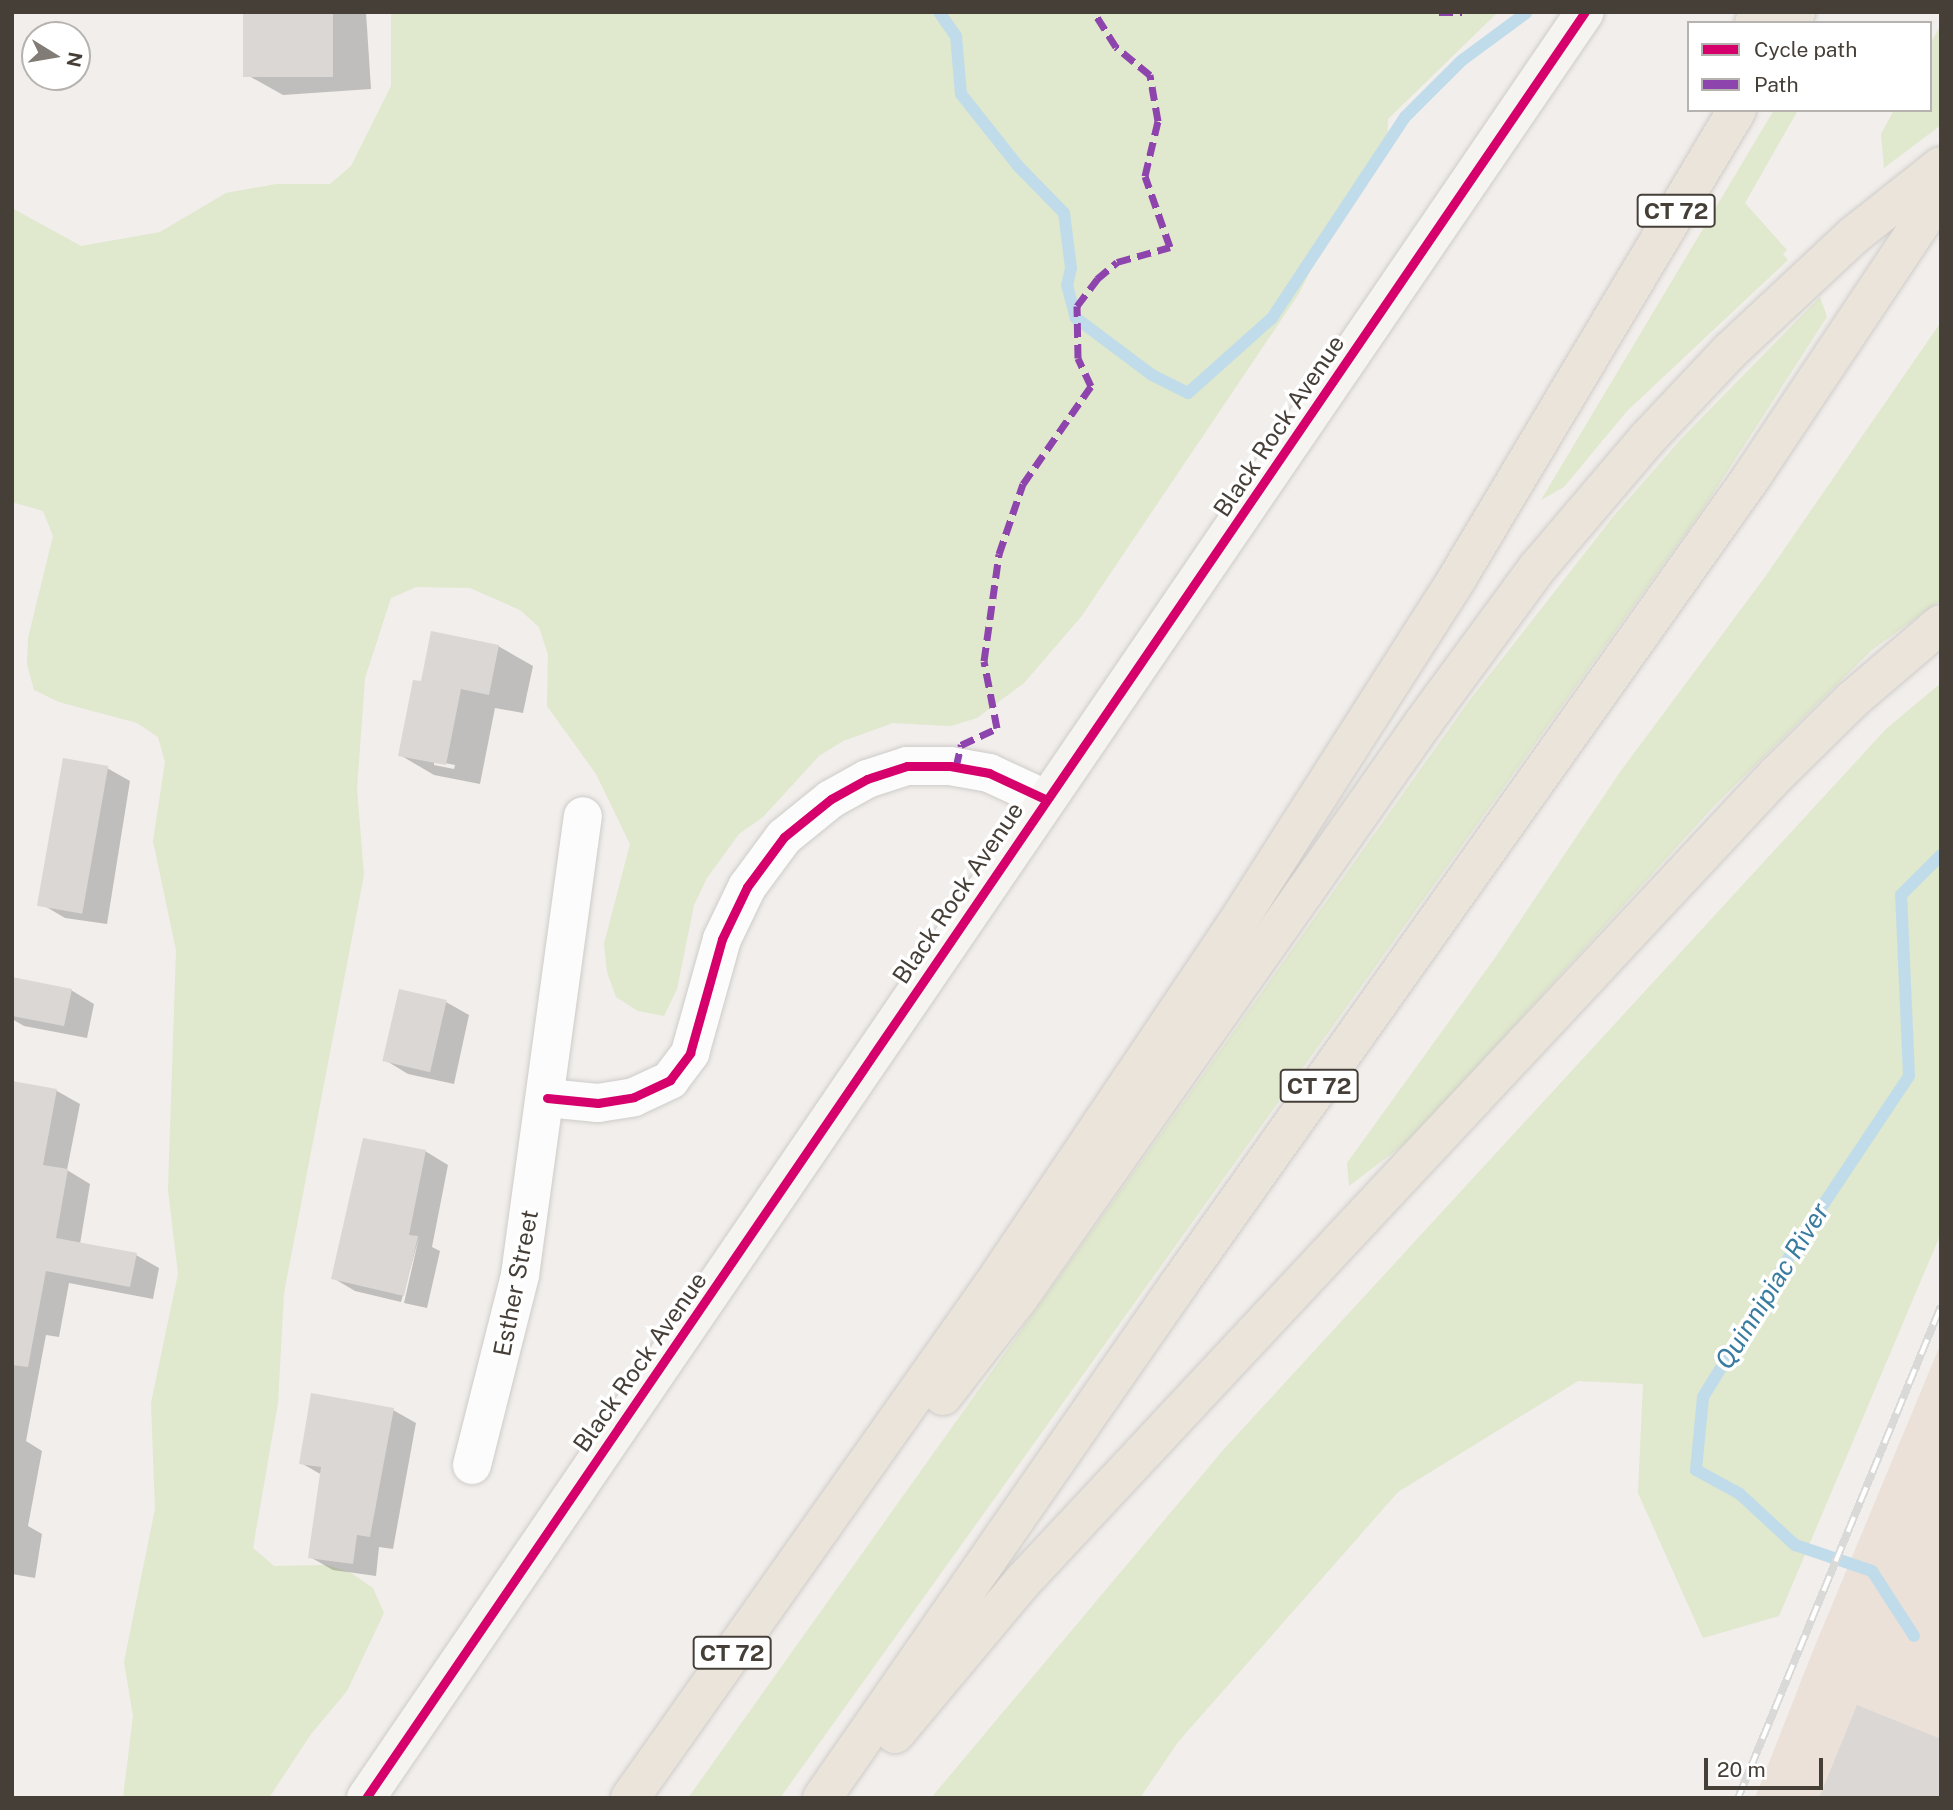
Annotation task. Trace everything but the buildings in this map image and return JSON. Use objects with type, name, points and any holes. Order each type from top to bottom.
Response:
[{"type":"highway","points":[[1616,312],[1705,112]]},
{"type":"highway","name":"CT 72","points":[[630,1798],[1049,1203],[1235,926],[1411,653],[1736,112]]},
{"type":"highway","points":[[835,1508],[903,1443],[980,1350],[1423,722],[1538,567],[1647,439],[1805,279],[1941,166]]},
{"type":"highway","name":"CT 72","points":[[822,1798],[1178,1284],[1745,486],[1941,193]]},
{"type":"highway","points":[[843,1798],[1023,1581],[1776,775],[1852,700],[1941,624]]},
{"type":"street","name":"Black Rock Avenue","points":[[366,1798],[1045,799],[1585,12]]},
{"type":"street","points":[[547,1098],[610,1101],[634,1097],[670,1080],[690,1053],[722,939],[747,887],[784,837],[831,799],[867,779],[907,766],[950,766],[989,773],[1045,799]]},
{"type":"street","name":"Esther Street","points":[[472,1465],[520,1276],[547,1098],[583,816]]},
{"type":"shaded area","points":[[1941,1343],[1941,1798],[1755,1798],[1812,1653]]},
{"type":"green space","points":[[391,12],[1498,12],[1388,119],[1387,147],[1325,240],[1300,292],[1081,617],[1024,683],[977,718],[951,726],[893,723],[843,741],[819,756],[763,817],[739,834],[707,878],[694,905],[677,989],[664,1016],[638,1011],[616,997],[607,972],[604,944],[630,844],[596,774],[547,706],[548,655],[539,627],[520,610],[470,588],[416,587],[391,598],[365,678],[357,789],[364,875],[284,1293],[278,1403],[253,1548],[274,1566],[327,1565],[351,1573],[373,1588],[384,1613],[347,1691],[311,1734],[269,1798],[123,1798],[133,1716],[124,1662],[155,1509],[151,1403],[178,1274],[168,1190],[176,950],[153,841],[165,762],[158,737],[137,723],[59,702],[34,690],[27,664],[28,638],[53,536],[43,511],[12,502],[12,208],[81,246],[160,232],[226,193],[276,184],[330,184],[351,166],[391,86]]},
{"type":"green space","points":[[1941,25],[1941,125],[1884,168],[1881,134],[1893,112],[1932,112],[1932,41]]},
{"type":"green space","points":[[1773,112],[1797,112],[1745,203],[1787,250],[1783,254],[1788,260],[1627,411],[1564,487],[1541,500]]},
{"type":"green space","points":[[1820,297],[1827,317],[1703,509],[780,1798],[688,1798],[1469,701],[1613,517],[1681,439]]},
{"type":"green space","points":[[1941,322],[1941,600],[1872,650],[1715,805],[1411,1139],[1349,1186],[1347,1163],[1497,955],[1620,772],[1765,577]]},
{"type":"green space","points":[[1941,683],[1941,1233],[1779,1616],[1703,1638],[1638,1493],[1643,1384],[1578,1381],[1398,1492],[1178,1742],[1140,1798],[931,1798],[1224,1449],[1886,729]]},
{"type":"waterway","points":[[939,12],[956,36],[961,94],[1018,166],[1064,213],[1071,268],[1067,285],[1076,318],[1152,375],[1188,393],[1272,318],[1405,117],[1461,61],[1526,13]]},
{"type":"waterway","name":"Quinnipiac River","points":[[1914,1636],[1872,1571],[1795,1545],[1740,1494],[1696,1470],[1703,1397],[1799,1241],[1909,1076],[1901,895],[1941,855]]},
{"type":"railway","points":[[1738,1798],[1941,1306]]},
{"type":"marked path","points":[[956,767],[961,745],[997,728],[984,661],[999,554],[1023,484],[1091,386],[1078,358],[1077,306],[1097,279],[1117,262],[1170,247],[1145,176],[1158,121],[1150,75],[1116,47],[1094,12]]},
{"type":"marked path","points":[[1439,12],[1462,12]]},
{"type":"cycle path","points":[[366,1798],[1585,12]]},
{"type":"cycle path","points":[[547,1098],[598,1103],[634,1097],[670,1080],[690,1053],[722,939],[747,887],[784,837],[831,799],[867,779],[907,766],[950,766],[989,773],[1045,799]]}]
